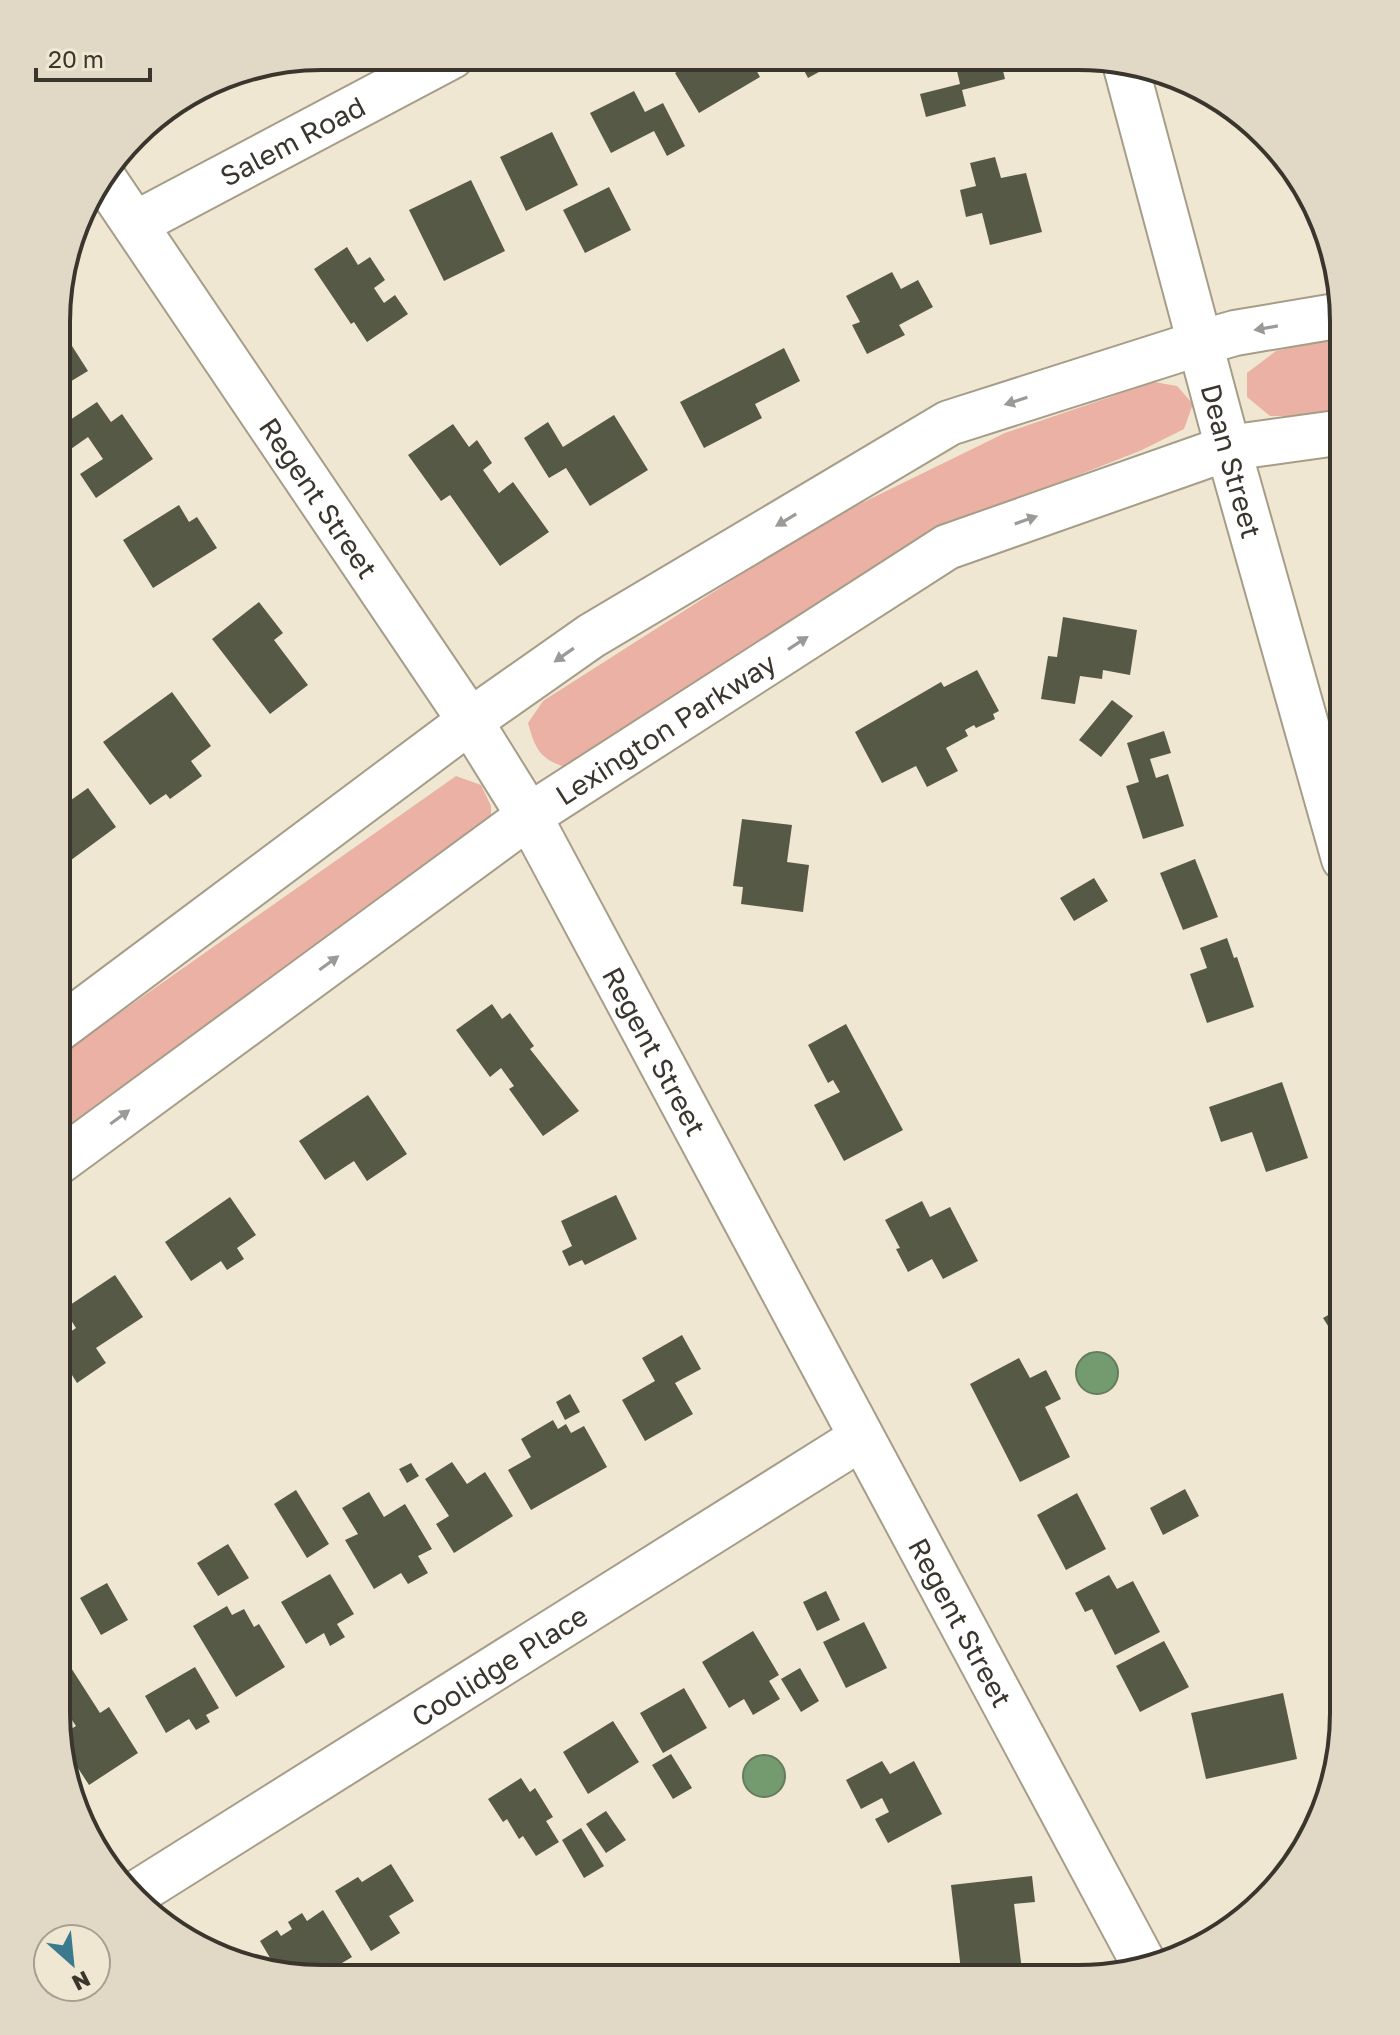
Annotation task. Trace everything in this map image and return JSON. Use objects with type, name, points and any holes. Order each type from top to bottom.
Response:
[{"type":"street","name":"Salem Road","points":[[135,224],[426,70]]},
{"type":"street","name":"Dean Street","points":[[1128,76],[1228,448],[1330,808]]},
{"type":"street","name":"Regent Street","points":[[109,187],[470,721],[529,816],[1140,1957]]},
{"type":"street","points":[[70,1020],[470,721],[591,636],[949,423],[1235,333],[1330,317]]},
{"type":"street","name":"Lexington Parkway","points":[[70,1153],[529,816],[947,547],[1228,448],[1330,434]]},
{"type":"street","name":"Coolidge Place","points":[[142,1889],[861,1438]]},
{"type":"shaded area","points":[[1330,339],[1330,414],[1270,416],[1247,397],[1247,373],[1276,351]]},
{"type":"shaded area","points":[[1154,382],[1177,386],[1193,404],[1184,429],[1142,450],[972,517],[749,646],[571,769],[546,758],[537,748],[528,723],[543,701],[823,522],[1005,433]]},
{"type":"shaded area","points":[[456,776],[481,785],[491,806],[491,825],[70,1132],[70,1048]]},
{"type":"shaded area","points":[[1097,1352],[1112,1358],[1118,1373],[1112,1388],[1097,1394],[1082,1388],[1076,1373],[1082,1358]]},
{"type":"shaded area","points":[[764,1755],[779,1761],[785,1776],[779,1791],[764,1797],[749,1791],[743,1776],[749,1761]]},
{"type":"building","points":[[680,70],[756,70],[760,77],[699,113],[675,73]]},
{"type":"building","points":[[804,70],[823,70],[808,78]]},
{"type":"building","points":[[957,70],[1003,70],[1005,79],[962,90],[966,106],[926,117],[920,94],[960,84]]},
{"type":"building","points":[[634,91],[645,112],[663,103],[685,146],[667,156],[654,131],[611,153],[590,113]]},
{"type":"building","points":[[552,132],[578,185],[526,211],[500,157]]},
{"type":"building","points":[[995,157],[1001,178],[1026,173],[1042,232],[990,245],[982,213],[966,217],[960,190],[976,186],[970,163]]},
{"type":"building","points":[[471,180],[505,251],[444,281],[409,210]]},
{"type":"building","points":[[609,187],[631,230],[585,253],[563,210]]},
{"type":"building","points":[[347,247],[358,265],[370,257],[385,280],[374,288],[384,303],[395,295],[408,314],[367,342],[314,269]]},
{"type":"building","points":[[892,272],[901,289],[918,280],[933,307],[899,325],[905,335],[867,354],[852,325],[860,322],[846,296]]},
{"type":"building","points":[[70,343],[88,371],[70,382]]},
{"type":"building","points":[[784,348],[800,381],[755,404],[762,418],[704,448],[680,402]]},
{"type":"building","points":[[97,402],[111,422],[122,414],[153,459],[96,498],[80,474],[103,459],[88,437],[70,450],[70,420]]},
{"type":"building","points":[[614,415],[648,470],[590,506],[566,468],[549,478],[524,438],[548,422],[563,447]]},
{"type":"building","points":[[453,424],[469,447],[477,440],[492,463],[483,470],[499,493],[513,482],[549,532],[500,566],[450,495],[441,501],[408,455]]},
{"type":"building","points":[[179,505],[189,522],[197,517],[217,548],[153,588],[123,540]]},
{"type":"building","points":[[259,602],[283,633],[274,640],[308,685],[270,714],[212,639]]},
{"type":"building","points":[[1063,617],[1137,630],[1130,675],[1103,670],[1102,679],[1080,676],[1075,704],[1041,699],[1048,656],[1057,657]]},
{"type":"building","points":[[977,670],[999,711],[993,714],[995,719],[965,730],[968,736],[946,748],[958,771],[927,787],[916,766],[882,783],[855,732],[941,682],[944,687]]},
{"type":"building","points":[[172,692],[211,746],[191,761],[202,776],[170,799],[166,794],[150,805],[103,742]]},
{"type":"building","points":[[1112,700],[1133,716],[1101,757],[1079,740]]},
{"type":"building","points":[[1164,731],[1171,753],[1150,759],[1156,778],[1168,774],[1184,826],[1143,839],[1126,786],[1139,782],[1127,743]]},
{"type":"building","points":[[88,788],[116,827],[70,861],[70,801]]},
{"type":"building","points":[[742,819],[792,825],[787,862],[809,865],[803,912],[741,904],[743,887],[733,886]]},
{"type":"building","points":[[1195,859],[1218,917],[1183,930],[1160,873]]},
{"type":"building","points":[[1094,878],[1108,901],[1074,921],[1060,898]]},
{"type":"building","points":[[1227,938],[1254,1007],[1207,1023],[1190,974],[1207,968],[1200,948]]},
{"type":"building","points":[[492,1004],[502,1019],[510,1013],[534,1046],[530,1049],[579,1111],[543,1136],[509,1089],[514,1086],[501,1068],[490,1077],[456,1030]]},
{"type":"building","points":[[846,1024],[903,1130],[844,1161],[814,1105],[840,1092],[833,1080],[828,1083],[808,1045]]},
{"type":"building","points":[[1282,1082],[1308,1158],[1266,1172],[1252,1132],[1221,1142],[1209,1107]]},
{"type":"building","points":[[368,1095],[407,1154],[367,1181],[354,1161],[325,1180],[299,1141]]},
{"type":"building","points":[[616,1195],[637,1239],[585,1265],[582,1260],[569,1266],[562,1251],[572,1246],[561,1221]]},
{"type":"building","points":[[230,1197],[256,1235],[237,1248],[244,1259],[227,1270],[221,1261],[191,1281],[165,1242]]},
{"type":"building","points":[[922,1201],[930,1217],[950,1207],[978,1261],[943,1279],[932,1259],[908,1272],[885,1220]]},
{"type":"building","points":[[115,1275],[143,1317],[96,1348],[106,1363],[77,1383],[70,1372],[70,1332],[76,1328],[70,1318],[70,1305]]},
{"type":"building","points":[[1329,1314],[1329,1328],[1323,1318]]},
{"type":"building","points":[[682,1335],[701,1369],[675,1383],[693,1414],[645,1441],[622,1400],[655,1381],[642,1358]]},
{"type":"building","points":[[1019,1358],[1030,1378],[1046,1370],[1061,1399],[1045,1407],[1070,1457],[1020,1482],[970,1384]]},
{"type":"building","points":[[570,1394],[580,1412],[565,1420],[556,1402]]},
{"type":"building","points":[[553,1420],[558,1429],[566,1424],[571,1433],[584,1426],[607,1467],[531,1510],[508,1470],[531,1457],[521,1439]]},
{"type":"building","points":[[452,1462],[467,1484],[485,1472],[513,1516],[454,1553],[436,1524],[449,1516],[425,1479]]},
{"type":"building","points":[[411,1463],[419,1476],[407,1483],[399,1469]]},
{"type":"building","points":[[1185,1489],[1199,1516],[1163,1535],[1150,1508]]},
{"type":"building","points":[[296,1490],[329,1544],[307,1558],[274,1504]]},
{"type":"building","points":[[369,1492],[384,1517],[405,1504],[432,1549],[418,1556],[428,1573],[408,1584],[401,1573],[374,1589],[345,1540],[358,1534],[342,1508]]},
{"type":"building","points":[[1077,1493],[1106,1549],[1066,1570],[1037,1515]]},
{"type":"building","points":[[228,1544],[249,1578],[218,1596],[197,1563]]},
{"type":"building","points":[[330,1574],[354,1614],[337,1624],[345,1637],[330,1646],[324,1633],[306,1644],[281,1602]]},
{"type":"building","points":[[1109,1575],[1117,1589],[1133,1581],[1160,1632],[1115,1655],[1092,1609],[1085,1612],[1075,1593]]},
{"type":"building","points":[[107,1583],[128,1620],[101,1635],[80,1598]]},
{"type":"building","points":[[826,1591],[840,1620],[817,1631],[803,1602]]},
{"type":"building","points":[[227,1606],[232,1615],[244,1609],[254,1627],[259,1624],[285,1667],[236,1697],[193,1626]]},
{"type":"building","points":[[864,1622],[887,1668],[846,1688],[823,1642]]},
{"type":"building","points":[[753,1631],[779,1675],[769,1681],[780,1699],[753,1715],[744,1699],[729,1708],[702,1662]]},
{"type":"building","points":[[1164,1641],[1189,1687],[1140,1712],[1116,1666]]},
{"type":"building","points":[[70,1666],[100,1713],[109,1707],[138,1753],[89,1785],[76,1765],[71,1729],[76,1726],[70,1717]]},
{"type":"building","points":[[195,1667],[219,1708],[206,1715],[210,1722],[196,1730],[189,1719],[166,1733],[145,1696]]},
{"type":"building","points":[[800,1668],[819,1701],[801,1712],[781,1679]]},
{"type":"building","points":[[684,1688],[707,1728],[663,1753],[640,1713]]},
{"type":"building","points":[[1283,1693],[1297,1759],[1206,1779],[1191,1713]]},
{"type":"building","points":[[613,1721],[639,1762],[588,1794],[563,1752]]},
{"type":"building","points":[[671,1754],[692,1788],[673,1799],[652,1765]]},
{"type":"building","points":[[882,1761],[890,1774],[914,1761],[942,1814],[888,1843],[875,1819],[889,1812],[882,1798],[861,1809],[846,1780]]},
{"type":"building","points":[[521,1778],[530,1792],[535,1788],[553,1817],[546,1821],[559,1842],[536,1856],[523,1836],[519,1839],[507,1819],[503,1822],[488,1799]]},
{"type":"building","points":[[606,1811],[626,1840],[606,1853],[586,1824]]},
{"type":"building","points":[[581,1828],[604,1866],[584,1878],[562,1840]]},
{"type":"building","points":[[391,1864],[414,1901],[389,1916],[400,1933],[371,1951],[335,1891],[358,1877],[362,1882]]},
{"type":"building","points":[[1032,1876],[1035,1902],[1014,1904],[1021,1965],[960,1965],[951,1885]]},
{"type":"building","points":[[323,1910],[352,1957],[339,1965],[271,1959],[260,1941],[277,1930],[281,1936],[292,1929],[288,1922],[302,1913],[307,1921]]}]
